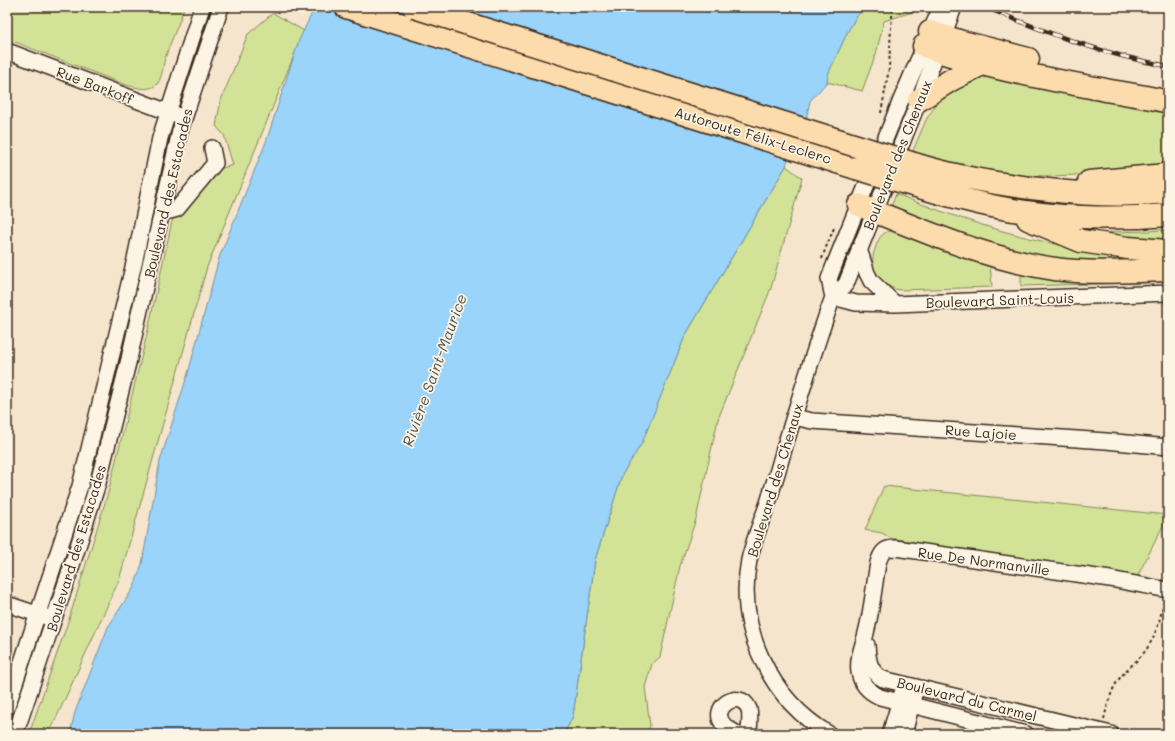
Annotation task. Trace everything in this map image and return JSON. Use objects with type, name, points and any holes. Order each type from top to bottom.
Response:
[{"type":"highway","name":"Autoroute Félix-Leclerc","points":[[346,7],[910,173],[1072,193],[1112,195],[1168,192]]},
{"type":"highway","name":"Autoroute Félix-Leclerc","points":[[414,7],[910,173],[954,197],[999,208],[1045,214],[1086,217],[1168,215]]},
{"type":"highway","points":[[934,41],[982,64],[1168,102]]},
{"type":"highway","points":[[934,41],[982,48],[1168,87]]},
{"type":"highway","points":[[919,100],[950,80],[982,64]]},
{"type":"highway","points":[[1026,188],[1168,174]]},
{"type":"highway","points":[[867,208],[983,252],[1033,266],[1083,272],[1168,270]]},
{"type":"highway","points":[[999,208],[1081,240],[1128,248],[1168,251]]},
{"type":"street","name":"Boulevard des Estacades","points":[[7,707],[80,486],[135,259],[160,138],[167,112],[202,7]]},
{"type":"street","name":"Boulevard des Estacades","points":[[14,734],[21,718],[54,620],[98,483],[163,210],[178,140],[221,7]]},
{"type":"street","name":"Boulevard des Chenaux","points":[[833,297],[830,279],[867,208],[919,100],[941,7]]},
{"type":"street","name":"Boulevard des Chenaux","points":[[828,734],[805,717],[787,700],[775,684],[758,651],[752,634],[748,614],[747,583],[749,560],[754,540],[768,501],[833,297],[846,284],[859,249],[867,208],[904,93],[954,7]]},
{"type":"street","name":"Rue Barkoff","points":[[7,51],[184,118]]},
{"type":"street","points":[[163,210],[170,211],[177,209],[220,162],[212,148]]},
{"type":"street","points":[[859,249],[871,281],[895,304]]},
{"type":"street","name":"Boulevard Saint-Louis","points":[[833,297],[856,303],[895,304],[1168,293]]},
{"type":"street","points":[[112,355],[128,359]]},
{"type":"street","name":"Rue Lajoie","points":[[794,417],[812,421],[1168,446]]},
{"type":"street","name":"Rue De Normanville","points":[[866,673],[859,672],[859,657],[866,633],[878,563],[881,553],[887,549],[895,548],[981,560],[1116,580],[1167,590]]},
{"type":"street","points":[[7,604],[54,620]]},
{"type":"street","name":"Boulevard du Carmel","points":[[1026,734],[874,694],[866,687],[866,673],[883,679],[1106,733]]},
{"type":"street","points":[[890,734],[905,703],[910,685]]},
{"type":"street","points":[[737,734],[724,725],[720,717],[720,712],[723,706],[727,702],[734,700],[743,702],[748,708],[750,713],[749,734]]},
{"type":"street","points":[[904,734],[905,703]]},
{"type":"path","points":[[1106,733],[1109,701],[1115,685],[1121,676],[1147,649],[1160,619],[1167,590]]},
{"type":"green space","points":[[7,7],[184,7],[166,55],[162,75],[156,85],[145,89],[126,85],[7,39]]},
{"type":"green space","points":[[209,7],[216,7],[188,94],[181,91]]},
{"type":"green space","points":[[860,7],[923,7],[922,9],[884,21],[876,54],[862,91],[827,82],[828,74]]},
{"type":"green space","points":[[273,13],[304,31],[207,267],[119,580],[49,734],[29,734],[69,619],[108,493],[148,330],[172,221],[215,170],[233,165],[224,135],[216,126],[221,100],[248,34]]},
{"type":"green space","points":[[987,74],[1168,109],[1168,167],[1095,174],[1047,176],[998,174],[974,170],[912,153],[926,120],[938,101],[956,83]]},
{"type":"green space","points":[[167,134],[174,135],[125,349],[118,348]]},
{"type":"green space","points":[[786,166],[802,178],[771,288],[718,419],[696,519],[680,566],[660,657],[652,664],[645,687],[650,726],[646,734],[564,734],[573,716],[595,560],[622,475],[642,442],[685,336]]},
{"type":"green space","points":[[896,194],[945,213],[1020,236],[1098,251],[1168,258],[1115,266],[1018,256],[891,207]]},
{"type":"green space","points":[[1168,229],[1168,244],[1109,236],[1109,232]]},
{"type":"green space","points":[[893,230],[990,263],[992,287],[900,290],[885,285],[876,275],[873,262],[874,254],[880,237],[884,233]]},
{"type":"green space","points":[[1021,271],[1168,278],[1168,282],[1021,286]]},
{"type":"green space","points":[[115,366],[122,367],[92,489],[53,606],[47,604]]},
{"type":"green space","points":[[884,486],[1168,516],[1136,579],[890,538],[882,533],[865,530]]},
{"type":"green space","points":[[39,627],[45,629],[7,734],[7,721]]},
{"type":"water","name":"Rivière Saint-Maurice","points":[[315,7],[864,7],[848,31],[828,74],[827,82],[810,101],[806,120],[791,149],[786,166],[685,336],[642,443],[622,475],[595,560],[573,716],[564,734],[70,734],[75,712],[108,627],[134,587],[142,564],[160,461],[189,370],[219,258],[266,142],[299,40]]},
{"type":"railway","points":[[985,7],[1075,42],[1121,56],[1168,66]]}]
